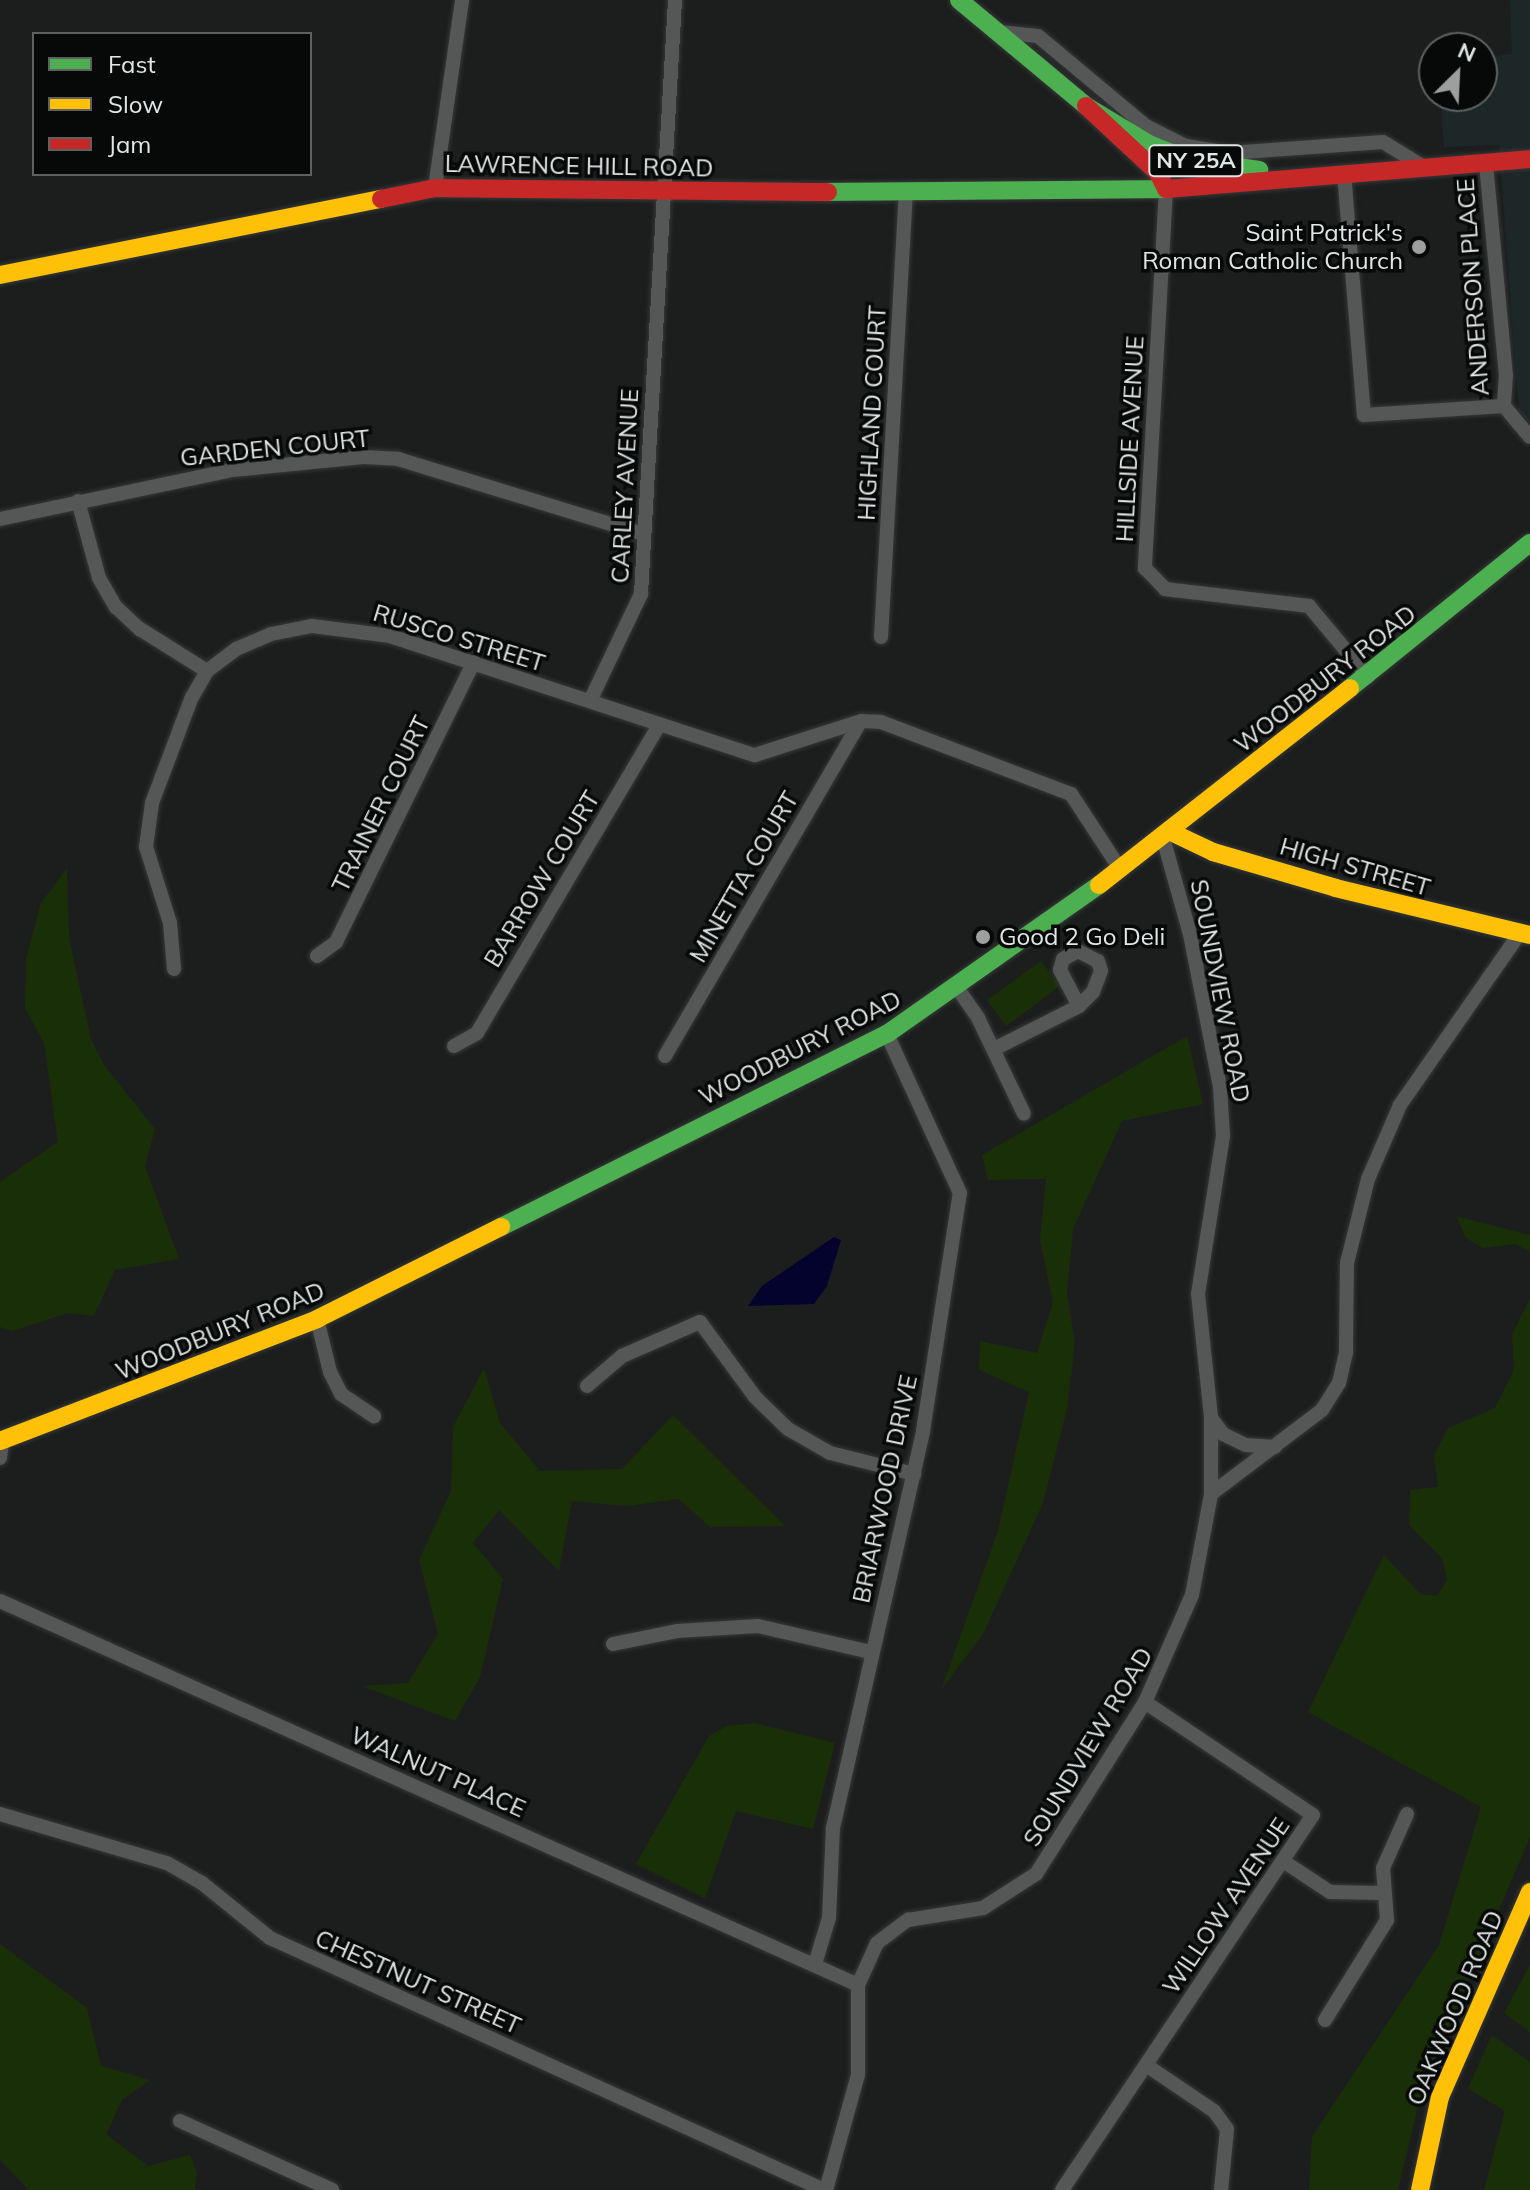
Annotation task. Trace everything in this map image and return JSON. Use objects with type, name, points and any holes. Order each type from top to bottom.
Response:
[{"type":"main road","name":"NY 25A","points":[[959,0],[1086,106],[1158,173],[1166,189],[1530,159]]},
{"type":"main road","name":"NY 25A","points":[[1086,106],[1151,145],[1190,160],[1319,174]]},
{"type":"main road","name":"LAWRENCE HILL ROAD","points":[[0,275],[435,188],[664,193],[1166,189]]},
{"type":"main road","name":"WOODBURY ROAD","points":[[1,1447],[317,1319],[887,1034],[958,989],[1167,835],[1368,677],[1530,543]]},
{"type":"main road","name":"HIGH STREET","points":[[1167,835],[1213,852],[1336,888],[1525,934]]},
{"type":"main road","name":"OAKWOOD ROAD","points":[[1420,2190],[1440,2097],[1530,1892]]},
{"type":"street","points":[[435,188],[462,0]]},
{"type":"street","name":"CARLEY AVENUE","points":[[590,701],[641,594],[675,0]]},
{"type":"street","points":[[997,32],[1038,36],[1146,126],[1186,146],[1229,153],[1383,142],[1424,168]]},
{"type":"street","name":"ANDERSON PLACE","points":[[1486,164],[1506,375],[1504,406]]},
{"type":"street","points":[[1344,173],[1364,415],[1504,406],[1530,437]]},
{"type":"street","name":"HILLSIDE AVENUE","points":[[1166,189],[1145,568],[1165,589],[1309,606],[1368,677]]},
{"type":"street","name":"HIGHLAND COURT","points":[[881,637],[906,191]]},
{"type":"street","name":"GARDEN COURT","points":[[0,519],[233,470],[363,457],[398,459],[644,534]]},
{"type":"street","points":[[78,501],[99,578],[116,607],[140,629],[207,671],[152,803],[146,847],[170,923],[174,969]]},
{"type":"street","name":"RUSCO STREET","points":[[207,671],[259,639],[312,626],[390,636],[590,701]]},
{"type":"street","name":"TRAINER COURT","points":[[317,956],[336,942],[474,662]]},
{"type":"street","points":[[590,701],[755,755],[861,721],[881,722],[1071,794],[1120,869]]},
{"type":"street","name":"MINETTA COURT","points":[[665,1056],[861,721]]},
{"type":"street","name":"BARROW COURT","points":[[454,1046],[477,1033],[659,725]]},
{"type":"street","name":"SOUNDVIEW ROAD","points":[[825,2190],[858,2075],[858,1985],[871,1953],[890,1931],[908,1920],[983,1908],[1036,1874],[1145,1702],[1192,1595],[1211,1494],[1211,1417],[1198,1294],[1223,1136],[1220,1087],[1167,835]]},
{"type":"street","points":[[1211,1494],[1322,1410],[1339,1383],[1346,1352],[1350,1250],[1368,1179],[1391,1123],[1525,934]]},
{"type":"street","points":[[958,989],[994,1049],[1024,1114]]},
{"type":"street","points":[[994,1049],[1079,1006]]},
{"type":"street","name":"BRIARWOOD DRIVE","points":[[815,1964],[829,1918],[833,1828],[914,1474],[960,1193],[887,1034]]},
{"type":"street","points":[[317,1319],[330,1372],[341,1394],[374,1416]]},
{"type":"street","points":[[587,1386],[622,1356],[700,1322],[755,1397],[788,1429],[830,1453],[914,1474]]},
{"type":"street","points":[[1211,1417],[1223,1434],[1246,1445],[1276,1447]]},
{"type":"street","name":"WALNUT PLACE","points":[[0,1601],[858,1985]]},
{"type":"street","points":[[613,1644],[677,1631],[758,1626],[871,1652]]},
{"type":"street","name":"WILLOW AVENUE","points":[[1062,2190],[1313,1815],[1145,1702]]},
{"type":"street","name":"CHESTNUT STREET","points":[[0,1814],[167,1863],[202,1883],[270,1938],[825,2190]]},
{"type":"street","points":[[1325,2020],[1387,1920],[1383,1868],[1407,1814]]},
{"type":"street","points":[[1283,1861],[1330,1892],[1383,1893]]},
{"type":"street","points":[[1146,2065],[1214,2111],[1227,2129],[1221,2190]]},
{"type":"street","points":[[180,2121],[332,2190]]},
{"type":"shaded area","points":[[1510,0],[1530,0],[1530,424],[1519,412],[1499,145],[1444,147],[1441,112],[1498,112],[1498,56],[1512,54]]},
{"type":"shaded area","points":[[834,1237],[841,1240],[827,1286],[814,1304],[748,1306],[762,1286]]},
{"type":"green space","points":[[67,868],[69,938],[91,1039],[104,1065],[155,1129],[145,1166],[179,1259],[115,1270],[94,1316],[68,1313],[12,1331],[0,1327],[0,1182],[58,1142],[44,1043],[25,1008],[26,959],[41,903]]},
{"type":"green space","points":[[1041,961],[1060,986],[1006,1026],[987,1000]]},
{"type":"green space","points":[[1187,1036],[1203,1104],[1122,1121],[1073,1229],[1067,1293],[1075,1343],[1067,1409],[1043,1503],[983,1634],[941,1690],[998,1531],[1029,1392],[979,1370],[980,1341],[1037,1353],[1053,1302],[1040,1240],[1046,1179],[988,1180],[982,1155]]},
{"type":"green space","points":[[1456,1216],[1530,1235],[1530,1252],[1516,1244],[1483,1248],[1466,1238]]},
{"type":"green space","points":[[1530,1298],[1530,1837],[1422,2090],[1398,2190],[1309,2190],[1312,2137],[1439,1945],[1481,1807],[1308,1712],[1384,1555],[1420,1594],[1437,1596],[1447,1580],[1442,1558],[1409,1525],[1410,1490],[1438,1487],[1434,1456],[1448,1428],[1495,1408],[1514,1370],[1512,1335]]},
{"type":"green space","points":[[484,1368],[500,1423],[540,1471],[622,1469],[673,1415],[785,1526],[710,1527],[679,1499],[627,1506],[572,1501],[559,1571],[499,1510],[473,1543],[503,1579],[480,1677],[455,1721],[362,1686],[408,1683],[438,1634],[419,1560],[451,1491],[453,1427]]},
{"type":"green space","points":[[755,1723],[835,1743],[813,1829],[736,1811],[705,1898],[636,1864],[709,1736],[727,1726]]},
{"type":"green space","points":[[0,1944],[87,2008],[101,2066],[150,2080],[122,2100],[106,2134],[148,2166],[190,2155],[197,2172],[195,2190],[29,2190],[0,2160]]},
{"type":"green space","points":[[1530,1965],[1530,2032],[1504,2013]]},
{"type":"green space","points":[[1492,2035],[1530,2062],[1530,2190],[1484,2190],[1505,2111],[1468,2088]]},
{"type":"traffic: fast","points":[[959,0],[1086,106],[1151,145],[1190,160],[1259,170]]},
{"type":"traffic: fast","points":[[828,192],[1166,189]]},
{"type":"traffic: fast","points":[[1350,688],[1530,543]]},
{"type":"traffic: fast","points":[[501,1227],[887,1034],[1099,885]]},
{"type":"traffic: slow","points":[[0,275],[381,199]]},
{"type":"traffic: slow","points":[[1099,885],[1350,688]]},
{"type":"traffic: slow","points":[[1171,832],[1213,852],[1336,888],[1530,935]]},
{"type":"traffic: slow","points":[[0,1441],[317,1319],[501,1227]]},
{"type":"traffic: slow","points":[[1420,2190],[1440,2097],[1530,1892]]},
{"type":"traffic: jam","points":[[1086,106],[1158,173],[1166,189],[1530,159]]},
{"type":"traffic: jam","points":[[381,199],[435,188],[828,192]]},
{"type":"place","name":"Saint Patrick's Roman Catholic Church","points":[[1419,247]]},
{"type":"place","name":"Good 2 Go Deli","points":[[983,937]]}]
